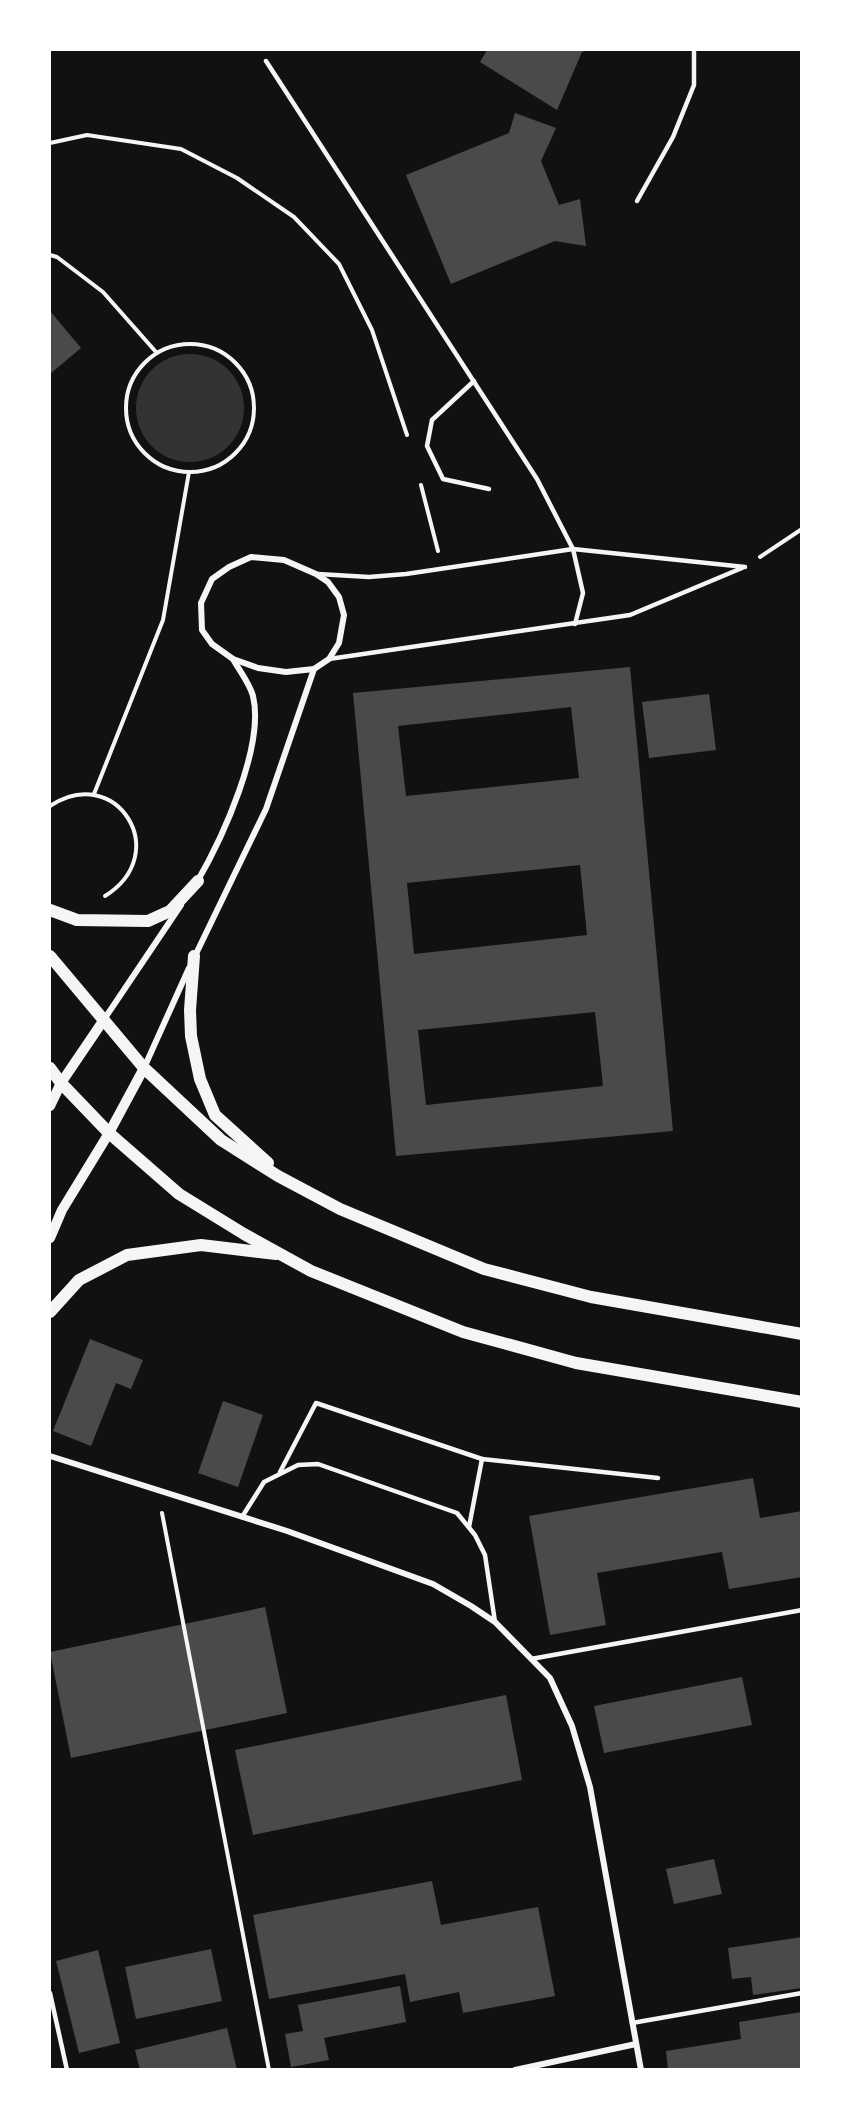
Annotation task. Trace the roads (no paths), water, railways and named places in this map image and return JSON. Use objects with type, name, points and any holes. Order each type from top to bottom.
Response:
[{"type":"main road","points":[[50,910],[77,921],[148,921],[170,911],[198,881]]},
{"type":"main road","points":[[50,956],[144,1068],[221,1140],[291,1184],[340,1209],[484,1269],[591,1296],[801,1334]]},
{"type":"main road","points":[[194,957],[190,1010],[191,1036],[200,1079],[215,1115],[291,1184]]},
{"type":"main road","points":[[50,1068],[61,1083],[109,1133],[179,1194],[311,1271],[463,1332],[576,1362],[801,1402]]},
{"type":"main road","points":[[50,1312],[79,1280],[127,1256],[201,1245],[283,1255]]},
{"type":"street","points":[[251,557],[284,560],[328,582],[339,597],[344,615],[339,643],[329,658],[314,669],[286,672],[258,668],[233,659],[212,644],[202,630],[201,603],[212,579],[229,567],[251,557]]},
{"type":"street","points":[[50,1106],[61,1083],[198,881],[221,836],[247,765],[255,724],[252,695],[233,659]]},
{"type":"street","points":[[50,1238],[62,1210],[109,1133],[144,1068],[194,957],[267,809],[314,669]]},
{"type":"street","points":[[50,1456],[242,1517],[433,1584],[495,1622],[550,1678],[572,1726],[590,1787],[641,2070]]},
{"type":"street","points":[[515,2070],[636,2044]]},
{"type":"lane","points":[[637,201],[673,137],[694,85],[694,50]]},
{"type":"lane","points":[[266,61],[537,479],[573,549],[583,593],[575,624]]},
{"type":"lane","points":[[474,381],[432,420],[427,446],[442,479],[489,489]]},
{"type":"lane","points":[[316,574],[369,577],[406,574],[573,549],[745,567],[630,615],[329,658]]},
{"type":"lane","points":[[280,1473],[316,1403],[482,1459],[658,1478]]},
{"type":"lane","points":[[469,1527],[482,1459]]},
{"type":"lane","points":[[242,1517],[264,1482],[298,1465],[318,1464],[457,1513],[475,1535],[485,1555],[495,1622]]},
{"type":"lane","points":[[531,1659],[801,1610]]},
{"type":"lane","points":[[50,1993],[67,2070]]},
{"type":"lane","points":[[632,2023],[801,1993]]}]
